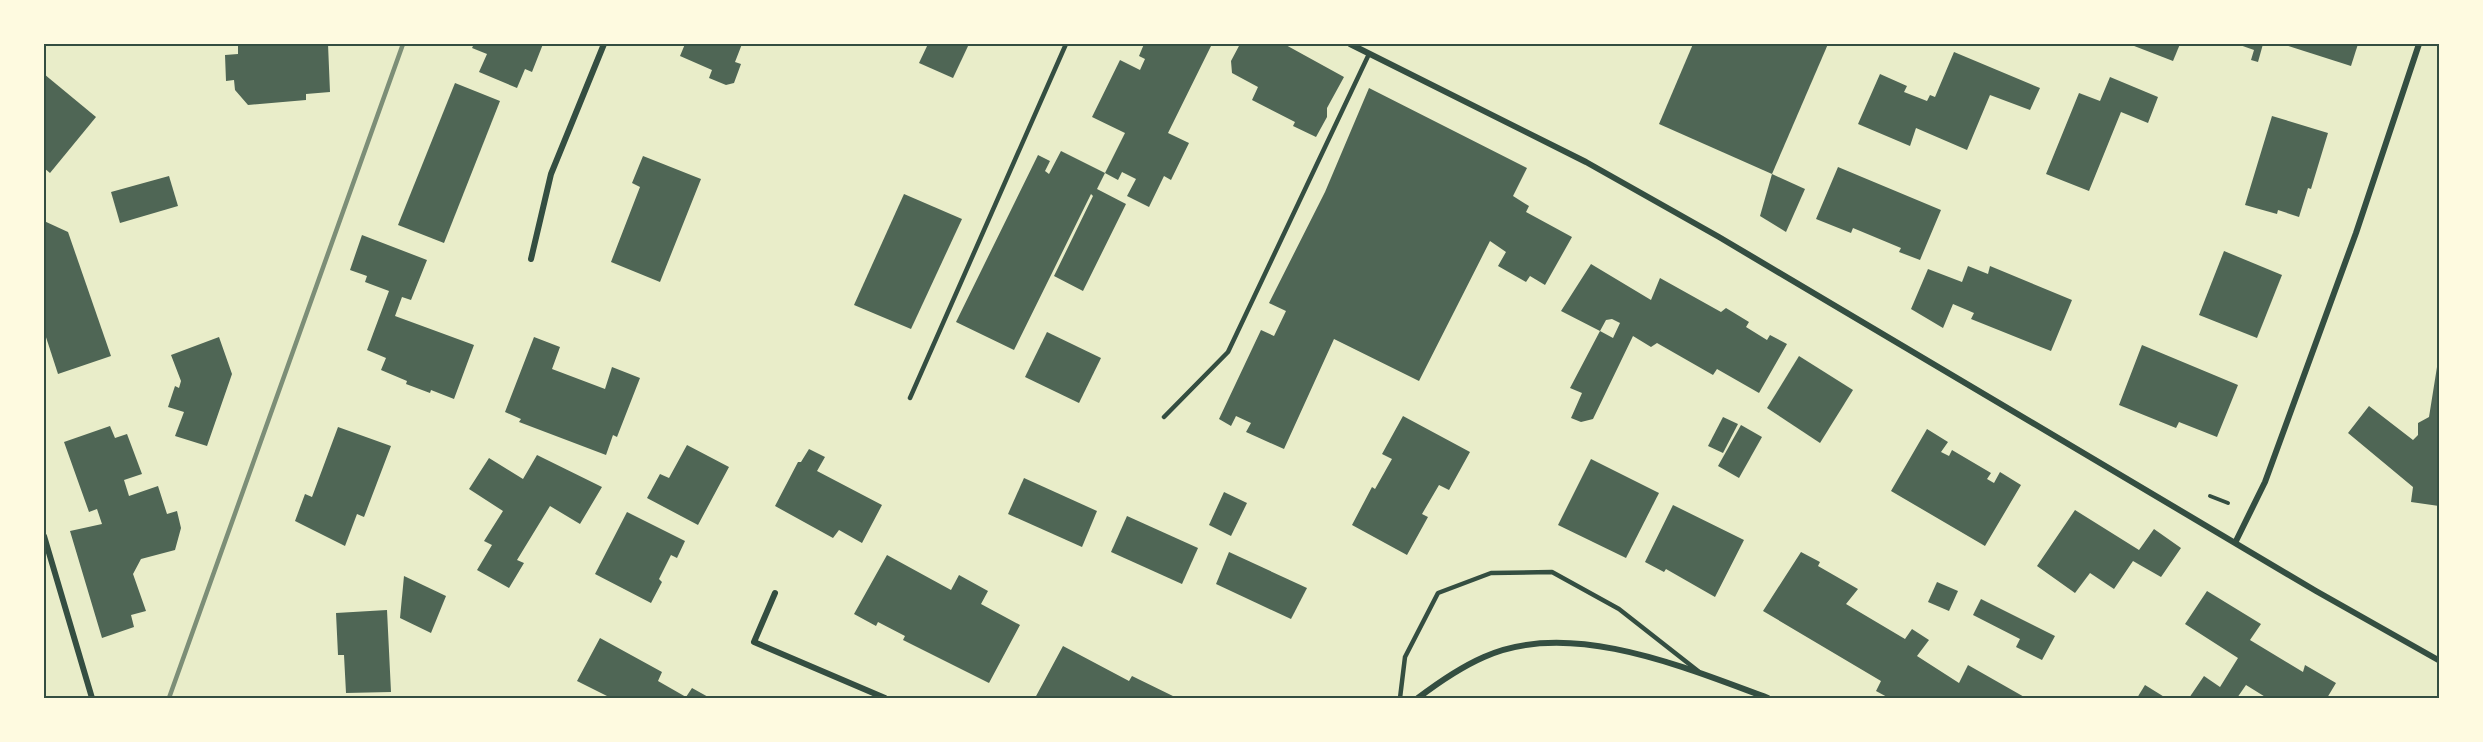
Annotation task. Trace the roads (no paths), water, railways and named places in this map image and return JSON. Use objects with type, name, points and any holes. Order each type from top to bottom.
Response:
[{"type":"street","points":[[531,259],[551,174],[604,44]]},
{"type":"street","points":[[1350,44],[1586,162],[1719,237],[2236,541],[2316,591],[2439,661]]},
{"type":"street","points":[[2236,541],[2265,482],[2340,276],[2419,44]]},
{"type":"street","points":[[44,536],[92,699]]},
{"type":"street","points":[[775,593],[754,642],[885,699]]},
{"type":"street","points":[[1418,699],[1447,676],[1486,656],[1530,645],[1567,643],[1630,652],[1700,673],[1768,699]]},
{"type":"lane","points":[[910,398],[1066,44]]},
{"type":"lane","points":[[1164,417],[1228,352],[1369,54]]},
{"type":"lane","points":[[1400,699],[1405,657],[1438,593],[1491,573],[1552,572],[1619,609],[1700,673]]},
{"type":"railway","points":[[169,698],[403,44]]}]
